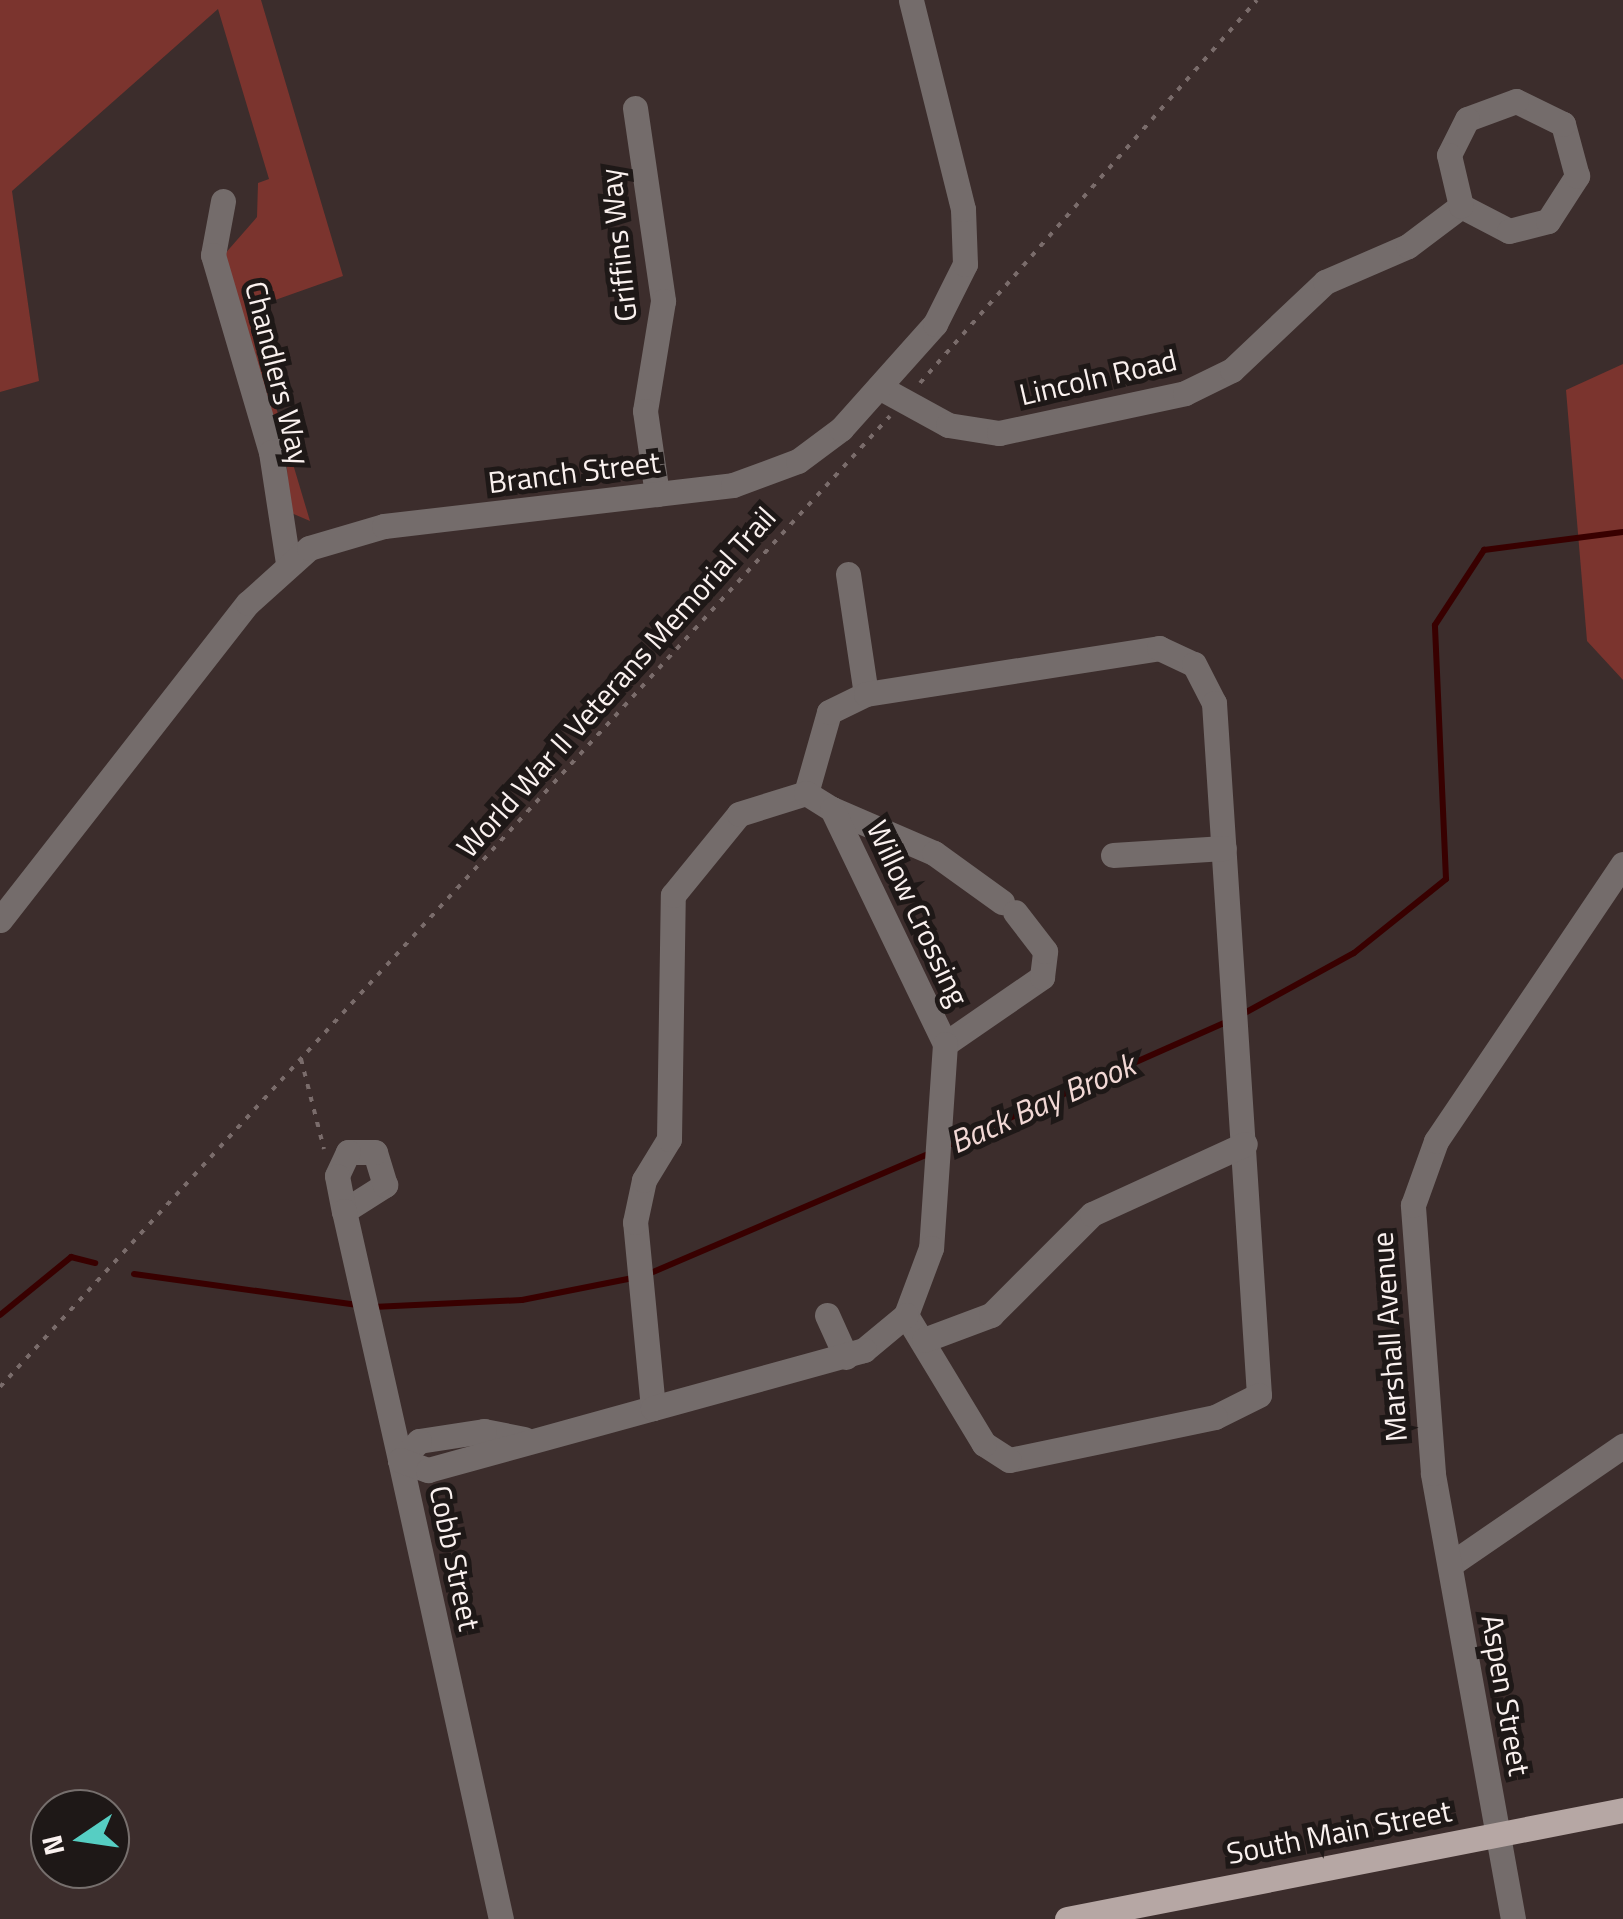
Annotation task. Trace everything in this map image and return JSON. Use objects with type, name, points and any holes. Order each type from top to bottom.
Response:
[{"type":"main road","name":"South Main Street","points":[[1066,1919],[1623,1810]]},
{"type":"street","name":"Branch Street","points":[[0,919],[288,563],[356,530],[657,494],[775,472],[822,446],[946,308],[966,254],[911,0]]},
{"type":"street","points":[[1516,101],[1563,124],[1578,176],[1559,212],[1509,231],[1462,206],[1449,155],[1467,120],[1516,101]]},
{"type":"street","name":"Griffins Way","points":[[636,108],[663,301],[645,411],[657,494]]},
{"type":"street","name":"Chandlers Way","points":[[223,201],[213,255],[272,452],[288,563]]},
{"type":"street","name":"Lincoln Road","points":[[879,387],[948,425],[999,432],[1185,393],[1232,370],[1325,282],[1408,246],[1462,206]]},
{"type":"street","points":[[848,574],[866,694]]},
{"type":"street","points":[[400,1460],[428,1470],[524,1439],[653,1408],[846,1357],[906,1315],[984,1444],[1009,1460],[1253,1404],[1261,1384],[1214,703],[1178,652],[1118,652],[866,694],[829,712],[806,794],[739,814],[677,881],[669,1139],[639,1198],[639,1277],[653,1408]]},
{"type":"street","name":"Willow Crossing","points":[[806,794],[832,809],[944,1044],[931,1248],[906,1315]]},
{"type":"street","points":[[832,809],[934,853],[1008,907],[1045,951],[1042,977],[1029,994],[944,1044]]},
{"type":"street","points":[[1114,855],[1224,848]]},
{"type":"street","name":"Marshall Avenue","points":[[1451,1564],[1414,1294],[1418,1177],[1623,864]]},
{"type":"street","points":[[924,1340],[991,1315],[1092,1214],[1245,1144]]},
{"type":"street","points":[[336,1176],[343,1156],[358,1149],[374,1152],[387,1170],[378,1194],[344,1211]]},
{"type":"street","name":"Cobb Street","points":[[336,1176],[501,1919]]},
{"type":"street","points":[[827,1314],[846,1357]]},
{"type":"street","points":[[1451,1564],[1623,1446]]},
{"type":"street","name":"Aspen Street","points":[[1451,1564],[1512,1919]]},
{"type":"path","name":"World War II Veterans Memorial Trail","points":[[0,1387],[904,402],[1257,0]]},
{"type":"path","points":[[301,1059],[336,1176]]},
{"type":"shaded area","points":[[0,0],[261,0],[343,276],[247,310],[310,521],[289,512],[287,468],[223,256],[257,217],[258,183],[269,179],[218,9],[12,191],[39,381],[0,392]]},
{"type":"shaded area","points":[[1623,364],[1623,680],[1587,641],[1566,390]]},
{"type":"waterway","name":"Back Bay Brook","points":[[1241,1015],[1354,953],[1446,879],[1435,625],[1484,550],[1623,532]]},
{"type":"waterway","name":"Back Bay Brook","points":[[944,1147],[1230,1020]]},
{"type":"waterway","name":"Back Bay Brook","points":[[646,1275],[933,1152]]},
{"type":"waterway","name":"Back Bay Brook","points":[[0,1315],[71,1257],[95,1263]]},
{"type":"waterway","name":"Back Bay Brook","points":[[134,1274],[356,1305]]},
{"type":"waterway","name":"Back Bay Brook","points":[[373,1307],[522,1300],[633,1278]]}]
